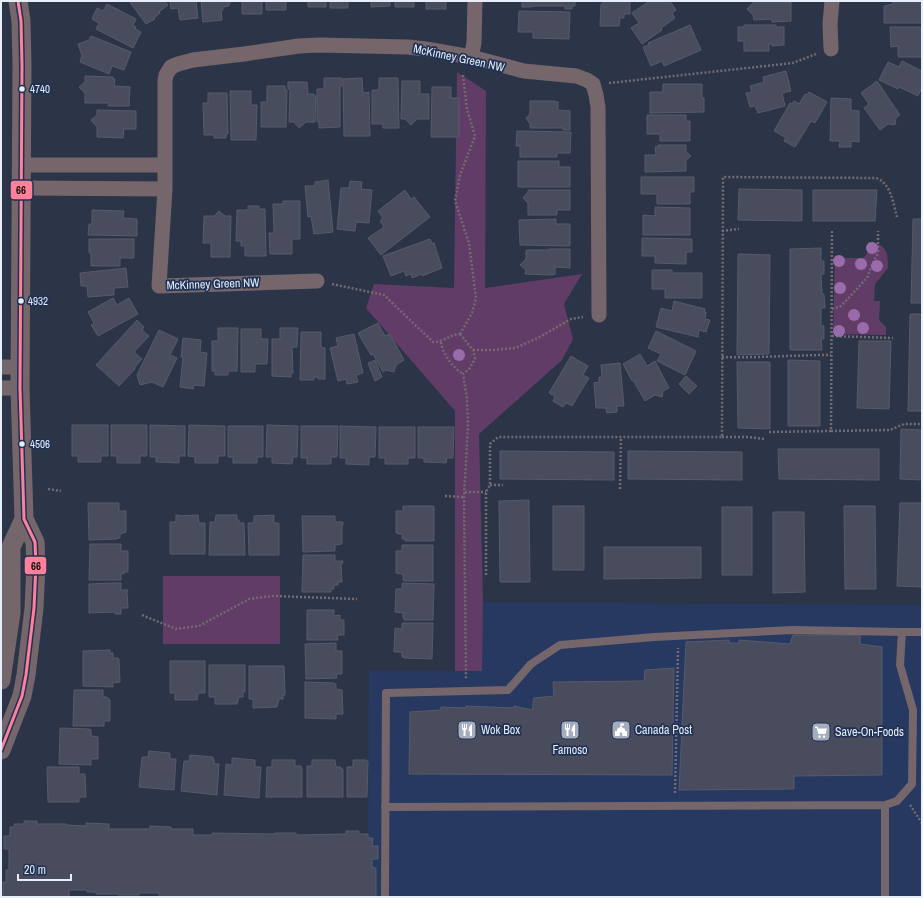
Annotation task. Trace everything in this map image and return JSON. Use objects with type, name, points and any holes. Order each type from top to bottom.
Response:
[{"type":"street","points":[[1,750],[22,696],[26,675],[33,624],[36,565],[35,542],[24,519],[20,388],[22,65],[21,21],[18,1]]},
{"type":"street","points":[[471,57],[474,42],[475,1]]},
{"type":"street","points":[[831,49],[830,24],[832,1]]},
{"type":"street","name":"McKinney Green NW","points":[[317,281],[159,286],[165,189],[165,81],[166,75],[171,67],[193,60],[274,49],[319,45],[408,47],[471,57],[524,71],[576,76],[593,84]]},
{"type":"street","points":[[593,84],[598,107],[599,314]]},
{"type":"street","points":[[22,165],[165,165]]},
{"type":"street","points":[[22,188],[165,189]]},
{"type":"street","points":[[1,367],[20,367]]},
{"type":"street","points":[[1,388],[20,388]]},
{"type":"street","points":[[1,680],[11,613],[10,547],[24,519]]},
{"type":"lane","points":[[385,897],[386,693],[508,690],[531,664],[560,645],[678,635],[792,630],[922,632]]},
{"type":"lane","points":[[385,807],[885,805],[897,801],[912,784],[913,710],[900,665],[902,632]]},
{"type":"lane","points":[[884,897],[885,805]]},
{"type":"path","points":[[593,84],[793,63],[831,49]]},
{"type":"path","points":[[460,334],[472,313],[476,298],[469,243],[455,201],[460,175],[476,136],[467,109],[463,76],[471,57]]},
{"type":"path","points":[[722,436],[722,177],[876,178],[882,180],[886,184],[898,217]]},
{"type":"path","points":[[722,231],[739,229]]},
{"type":"path","points":[[831,431],[832,231]]},
{"type":"path","points":[[832,309],[841,306],[867,278],[878,252],[878,232]]},
{"type":"path","points":[[317,281],[384,295],[433,342],[441,342],[453,335],[460,334]]},
{"type":"path","points":[[473,350],[515,348],[538,338],[571,319],[599,314]]},
{"type":"path","points":[[460,334],[473,350],[475,359],[469,369],[463,374]]},
{"type":"path","points":[[832,336],[893,338]]},
{"type":"path","points":[[441,342],[442,349],[446,355],[458,371],[463,374],[467,399],[468,425],[464,497],[466,691]]},
{"type":"path","points":[[722,357],[776,358],[787,356],[832,356]]},
{"type":"path","points":[[770,432],[890,430],[904,424],[922,424]]},
{"type":"path","points":[[486,575],[486,492],[490,485],[490,444],[498,437],[722,436],[765,439]]},
{"type":"path","points":[[620,489],[621,437]]},
{"type":"path","points":[[490,485],[503,485]]},
{"type":"path","points":[[48,490],[61,491]]},
{"type":"path","points":[[465,492],[486,492]]},
{"type":"path","points":[[445,496],[464,497]]},
{"type":"path","points":[[142,615],[176,629],[199,626],[249,599],[273,596],[357,599]]},
{"type":"path","points":[[677,806],[675,794],[678,635]]},
{"type":"path","points":[[902,795],[922,823]]},
{"type":"shaded area","points":[[457,72],[486,91],[485,288],[582,274],[564,304],[573,339],[562,360],[479,434],[483,602],[482,671],[455,671],[455,411],[366,308],[374,284],[454,288]]},
{"type":"shaded area","points":[[868,242],[879,245],[885,249],[887,257],[888,268],[875,284],[874,301],[880,301],[879,320],[886,327],[886,335],[833,334],[835,258],[863,258],[867,254]]},
{"type":"shaded area","points":[[163,576],[280,576],[280,644],[163,644]]},
{"type":"shaded area","points":[[483,602],[922,605],[922,897],[368,897],[369,671],[481,671]]},
{"type":"building","points":[[129,1],[165,1],[168,5],[159,12],[160,13],[154,18],[155,19],[146,24]]},
{"type":"building","points":[[170,1],[196,1],[198,18],[180,20],[178,8],[171,9]]},
{"type":"building","points":[[201,1],[231,2],[229,3],[229,6],[223,7],[223,10],[221,10],[222,20],[203,22]]},
{"type":"building","points":[[242,1],[262,1],[262,14],[242,14]]},
{"type":"building","points":[[266,1],[286,1],[286,10],[266,10]]},
{"type":"building","points":[[308,1],[326,1],[326,7],[308,7]]},
{"type":"building","points":[[330,1],[348,1],[348,8],[330,8]]},
{"type":"building","points":[[371,1],[390,1],[390,6],[371,7]]},
{"type":"building","points":[[395,1],[414,1],[414,7],[395,7]]},
{"type":"building","points":[[426,1],[446,1],[446,9],[426,9]]},
{"type":"building","points":[[522,1],[575,1],[575,6],[572,6],[572,9],[565,9],[565,6],[522,7]]},
{"type":"building","points":[[603,1],[630,1],[630,14],[624,14],[624,18],[620,18],[619,26],[600,26],[601,4],[603,4]]},
{"type":"building","points":[[648,1],[664,1],[666,4],[670,1],[676,10],[672,13],[675,18],[661,28],[662,30],[642,44],[631,28],[639,23],[632,13]]},
{"type":"building","points":[[753,1],[791,2],[791,21],[772,22],[772,19],[754,20],[753,15],[747,9]]},
{"type":"building","points":[[893,1],[922,1],[922,23],[884,23],[884,6],[893,4]]},
{"type":"building","points":[[107,4],[136,19],[133,26],[141,32],[133,48],[96,29],[99,23],[92,19],[97,8],[103,11]]},
{"type":"building","points":[[519,11],[570,12],[569,39],[533,38],[533,32],[518,32]]},
{"type":"building","points":[[690,25],[701,50],[664,66],[662,61],[651,66],[643,47],[649,45],[648,43]]},
{"type":"building","points":[[744,25],[776,25],[776,27],[784,27],[784,45],[772,46],[772,44],[769,44],[769,51],[744,51],[744,41],[738,41],[738,27],[744,27]]},
{"type":"building","points":[[890,27],[922,27],[922,57],[898,57],[898,46],[891,47]]},
{"type":"building","points":[[91,36],[131,52],[124,70],[112,66],[109,74],[80,62],[82,55],[78,44],[89,40]]},
{"type":"building","points":[[902,61],[922,71],[922,87],[918,96],[879,80],[888,62],[899,67]]},
{"type":"building","points":[[786,71],[791,91],[782,93],[785,106],[758,113],[755,106],[750,107],[746,93],[752,92],[750,86],[764,82],[763,77]]},
{"type":"building","points":[[85,76],[113,77],[113,79],[115,79],[114,86],[130,87],[129,106],[108,106],[109,103],[85,103],[85,93],[79,87],[85,82]]},
{"type":"building","points":[[324,78],[342,78],[342,86],[340,86],[340,127],[319,128],[319,122],[317,122],[317,89],[324,89]]},
{"type":"building","points":[[362,78],[363,93],[369,92],[370,136],[344,136],[343,79]]},
{"type":"building","points":[[379,78],[398,78],[399,128],[383,128],[383,124],[372,124],[372,90],[379,90]]},
{"type":"building","points":[[402,81],[420,81],[420,94],[429,94],[429,119],[417,119],[411,125],[405,119],[401,119]]},
{"type":"building","points":[[877,81],[900,115],[896,118],[895,125],[888,124],[880,130],[864,108],[869,104],[861,93]]},
{"type":"building","points":[[288,82],[307,82],[308,94],[314,94],[314,96],[316,96],[315,122],[306,122],[299,128],[294,122],[289,122],[290,89],[288,89]]},
{"type":"building","points":[[663,84],[702,84],[704,112],[650,113],[650,92],[663,92]]},
{"type":"building","points":[[267,86],[285,86],[285,90],[287,90],[286,127],[261,127],[261,102],[267,102]]},
{"type":"building","points":[[432,87],[451,87],[451,98],[459,98],[459,137],[431,137]]},
{"type":"building","points":[[230,91],[251,91],[251,105],[257,105],[256,140],[231,140]]},
{"type":"building","points":[[809,92],[827,102],[815,123],[811,121],[795,147],[784,141],[786,138],[774,131],[790,103],[792,104],[794,101],[799,104],[805,94],[807,95]]},
{"type":"building","points":[[208,93],[227,93],[228,134],[226,134],[226,138],[214,138],[214,135],[204,135],[203,103],[208,103]]},
{"type":"building","points":[[831,98],[851,99],[851,110],[859,111],[859,142],[851,141],[851,147],[839,147],[840,141],[830,141]]},
{"type":"building","points":[[530,101],[558,102],[558,110],[570,111],[570,130],[563,130],[563,128],[530,128],[530,124],[526,118],[530,114]]},
{"type":"building","points":[[97,110],[136,111],[136,129],[124,129],[123,138],[97,137],[97,127],[91,120],[97,115]]},
{"type":"building","points":[[647,115],[686,115],[686,121],[690,121],[690,141],[660,141],[660,134],[647,134]]},
{"type":"building","points":[[517,131],[571,132],[570,153],[557,153],[557,157],[520,157],[520,146],[516,146]]},
{"type":"building","points":[[658,145],[686,145],[686,152],[691,156],[686,160],[686,171],[645,172],[645,155],[656,155],[655,147],[658,147]]},
{"type":"building","points":[[518,161],[559,161],[559,167],[570,167],[570,187],[518,187]]},
{"type":"building","points":[[641,177],[694,177],[694,192],[690,192],[690,204],[657,204],[657,194],[641,194]]},
{"type":"building","points":[[328,180],[333,232],[314,234],[311,216],[308,217],[305,186],[315,186],[315,182]]},
{"type":"building","points":[[350,181],[362,182],[361,189],[372,190],[369,223],[356,222],[355,231],[337,229],[341,188],[349,188]]},
{"type":"building","points":[[739,189],[802,190],[802,221],[738,220]]},
{"type":"building","points":[[405,190],[411,199],[414,197],[430,217],[381,255],[368,238],[384,227],[380,221],[383,218],[378,211]]},
{"type":"building","points":[[528,190],[570,190],[570,210],[557,210],[557,215],[528,215],[528,203],[523,198]]},
{"type":"building","points":[[813,190],[877,190],[875,221],[813,221]]},
{"type":"building","points":[[283,201],[300,201],[300,239],[292,239],[292,254],[270,254],[269,233],[274,233],[273,204],[283,204]]},
{"type":"building","points":[[248,206],[259,206],[259,209],[265,209],[266,256],[245,256],[245,246],[241,246],[241,241],[236,241],[237,210],[248,210]]},
{"type":"building","points":[[655,207],[690,208],[690,235],[643,235],[643,215],[655,216]]},
{"type":"building","points":[[92,210],[124,211],[123,218],[137,219],[137,236],[88,235],[89,224],[92,224]]},
{"type":"building","points":[[219,211],[225,216],[231,216],[230,257],[211,257],[211,243],[203,243],[204,216],[214,216]]},
{"type":"building","points":[[556,219],[556,224],[570,224],[570,246],[520,245],[519,220]]},
{"type":"building","points":[[913,219],[922,219],[922,303],[911,303]]},
{"type":"building","points":[[642,238],[692,239],[692,252],[686,252],[686,264],[655,263],[655,256],[642,256]]},
{"type":"building","points":[[89,239],[134,239],[134,258],[120,258],[120,266],[91,266]]},
{"type":"building","points":[[430,239],[432,243],[434,243],[442,268],[422,276],[422,274],[412,278],[411,274],[406,276],[404,271],[391,276],[383,256]]},
{"type":"building","points":[[821,248],[821,261],[824,261],[824,274],[821,274],[822,294],[824,294],[825,308],[821,308],[821,326],[824,326],[824,339],[821,339],[822,350],[790,350],[790,249]]},
{"type":"building","points":[[570,249],[570,268],[555,267],[555,274],[552,275],[525,274],[526,270],[520,265],[526,259],[526,250]]},
{"type":"building","points":[[738,254],[770,255],[769,354],[737,355]]},
{"type":"building","points":[[126,268],[128,287],[114,288],[114,295],[88,297],[87,286],[81,286],[80,273]]},
{"type":"building","points":[[652,270],[672,270],[672,273],[702,273],[702,298],[665,298],[665,289],[652,289]]},
{"type":"building","points":[[113,298],[117,305],[129,298],[138,314],[98,336],[91,325],[94,323],[88,312]]},
{"type":"building","points":[[674,301],[705,309],[705,319],[710,320],[706,332],[699,330],[698,337],[656,327],[661,308],[672,311]]},
{"type":"building","points":[[910,314],[922,314],[922,411],[908,411]]},
{"type":"building","points":[[137,320],[144,327],[142,330],[149,336],[134,352],[142,359],[119,386],[96,365]]},
{"type":"building","points":[[378,323],[385,336],[390,334],[404,360],[396,365],[394,372],[386,370],[383,372],[373,354],[371,355],[358,333]]},
{"type":"building","points":[[218,328],[238,328],[237,371],[228,371],[228,375],[215,375],[215,371],[212,371],[212,341],[218,341]]},
{"type":"building","points":[[280,328],[298,328],[297,347],[292,347],[293,373],[291,373],[291,377],[272,376],[272,339],[280,339]]},
{"type":"building","points":[[241,329],[261,329],[261,339],[268,339],[267,364],[255,364],[255,372],[241,372]]},
{"type":"building","points":[[159,330],[178,339],[170,355],[177,358],[163,387],[152,382],[140,385],[137,375]]},
{"type":"building","points":[[656,331],[696,351],[685,375],[657,361],[661,354],[648,348]]},
{"type":"building","points":[[301,332],[321,332],[321,347],[325,348],[325,379],[318,379],[318,377],[314,377],[314,380],[300,380]]},
{"type":"building","points":[[354,334],[363,373],[356,375],[358,382],[347,384],[346,379],[338,381],[330,348],[338,346],[336,338]]},
{"type":"building","points":[[183,338],[201,340],[200,352],[207,353],[204,386],[194,385],[193,389],[180,387]]},
{"type":"building","points":[[859,341],[891,341],[889,409],[857,408]]},
{"type":"building","points":[[640,354],[647,366],[655,361],[669,388],[663,391],[662,397],[655,395],[645,401],[623,364]]},
{"type":"building","points":[[571,356],[588,366],[583,375],[589,378],[572,406],[566,403],[563,407],[553,401],[555,396],[549,393]]},
{"type":"building","points":[[375,360],[382,377],[375,381],[368,363]]},
{"type":"building","points":[[788,360],[820,361],[820,426],[788,426]]},
{"type":"building","points":[[737,362],[770,362],[770,429],[738,428]]},
{"type":"building","points":[[620,363],[624,406],[617,406],[617,412],[607,413],[606,408],[596,408],[594,383],[599,382],[599,377],[602,377],[601,365]]},
{"type":"building","points":[[686,376],[697,386],[689,394],[679,384]]},
{"type":"building","points":[[72,425],[108,425],[108,456],[101,456],[101,462],[78,462],[78,456],[72,456]]},
{"type":"building","points":[[111,425],[147,425],[147,456],[140,456],[140,463],[117,463],[117,456],[111,456]]},
{"type":"building","points":[[150,425],[185,426],[185,456],[179,456],[179,463],[156,462],[156,457],[150,457]]},
{"type":"building","points":[[189,425],[225,426],[225,456],[218,456],[218,463],[195,463],[195,457],[188,456]]},
{"type":"building","points":[[267,425],[298,426],[297,457],[293,457],[292,464],[272,463],[272,457],[266,457]]},
{"type":"building","points":[[228,426],[263,426],[263,457],[257,457],[257,463],[233,463],[233,457],[228,457]]},
{"type":"building","points":[[301,426],[338,426],[337,457],[331,457],[331,464],[307,464],[307,458],[301,458]]},
{"type":"building","points":[[340,426],[376,427],[375,457],[369,457],[369,465],[346,464],[346,458],[340,458]]},
{"type":"building","points":[[379,427],[415,427],[415,458],[408,458],[408,464],[385,464],[385,458],[379,458]]},
{"type":"building","points":[[418,427],[454,427],[453,458],[447,458],[446,463],[424,462],[424,458],[418,458]]},
{"type":"building","points":[[901,429],[922,430],[922,480],[900,479]]},
{"type":"building","points":[[778,449],[879,449],[879,480],[779,479]]},
{"type":"building","points":[[500,451],[614,452],[614,480],[500,479]]},
{"type":"building","points":[[628,451],[742,452],[742,480],[628,479]]},
{"type":"building","points":[[529,500],[530,582],[500,582],[499,501]]},
{"type":"building","points":[[88,503],[119,503],[119,511],[126,511],[126,532],[120,534],[120,538],[117,539],[89,540]]},
{"type":"building","points":[[900,503],[922,503],[922,587],[897,586]]},
{"type":"building","points":[[403,506],[434,506],[434,541],[405,541],[405,539],[402,539],[403,534],[396,533],[396,511],[403,511]]},
{"type":"building","points":[[553,506],[584,506],[584,570],[553,570]]},
{"type":"building","points":[[844,506],[875,506],[876,589],[845,589]]},
{"type":"building","points":[[722,507],[752,507],[752,575],[722,575]]},
{"type":"building","points":[[773,512],[804,512],[805,592],[773,593]]},
{"type":"building","points":[[176,515],[198,515],[199,523],[205,523],[205,554],[170,554],[170,522],[176,522]]},
{"type":"building","points":[[216,515],[237,515],[237,520],[239,520],[239,523],[244,523],[245,555],[209,555],[210,522],[215,522]]},
{"type":"building","points":[[274,515],[274,523],[279,523],[279,555],[249,555],[248,523],[254,523],[254,516]]},
{"type":"building","points":[[302,516],[335,516],[335,522],[343,522],[342,544],[335,545],[335,551],[303,552]]},
{"type":"building","points":[[90,544],[121,544],[121,551],[128,551],[128,572],[124,572],[124,574],[121,573],[121,580],[89,580]]},
{"type":"building","points":[[402,545],[433,545],[433,581],[404,581],[403,574],[396,573],[396,551],[402,551]]},
{"type":"building","points":[[604,547],[701,547],[701,578],[604,579]]},
{"type":"building","points":[[303,555],[335,555],[335,561],[343,561],[341,564],[342,582],[338,582],[338,585],[334,585],[334,589],[331,589],[331,592],[302,592]]},
{"type":"building","points":[[121,583],[121,590],[128,590],[128,608],[121,608],[121,614],[115,614],[115,612],[89,613],[89,584]]},
{"type":"building","points":[[402,583],[434,584],[433,620],[404,620],[403,613],[395,612],[396,589],[402,589]]},
{"type":"building","points":[[307,610],[334,610],[334,616],[340,615],[340,620],[344,620],[344,635],[337,635],[338,640],[307,640]]},
{"type":"building","points":[[402,623],[433,623],[432,659],[404,658],[402,657],[402,652],[394,652],[395,628],[402,629]]},
{"type":"building","points":[[793,635],[860,635],[860,644],[882,647],[882,775],[794,776],[794,789],[679,790],[686,642],[729,640],[729,643],[739,643],[739,640],[790,644]]},
{"type":"building","points":[[336,643],[336,651],[342,651],[342,674],[336,674],[337,678],[306,679],[305,644]]},
{"type":"building","points":[[110,650],[110,653],[113,653],[113,658],[119,659],[120,682],[113,683],[113,687],[83,686],[83,651]]},
{"type":"building","points":[[170,661],[205,661],[205,693],[198,693],[197,700],[175,700],[175,693],[170,693]]},
{"type":"building","points":[[209,665],[245,665],[245,692],[243,692],[243,697],[239,697],[237,704],[215,704],[215,697],[209,697]]},
{"type":"building","points":[[249,666],[284,666],[285,695],[283,695],[283,699],[279,699],[277,707],[253,708],[253,699],[249,699]]},
{"type":"building","points":[[674,668],[672,775],[409,774],[410,712],[441,710],[441,707],[466,708],[466,706],[514,708],[514,706],[532,710],[534,698],[554,696],[553,682],[644,681],[645,670]]},
{"type":"building","points":[[305,682],[336,684],[336,689],[342,690],[343,714],[336,714],[336,719],[305,718]]},
{"type":"building","points":[[74,690],[103,690],[103,697],[107,697],[110,700],[110,721],[104,721],[104,726],[73,726]]},
{"type":"building","points":[[60,728],[91,730],[91,736],[98,737],[98,759],[91,759],[91,765],[59,764]]},
{"type":"building","points":[[149,751],[170,753],[170,759],[176,759],[174,790],[139,787],[142,757],[148,757]]},
{"type":"building","points":[[190,755],[213,757],[212,759],[214,759],[214,764],[219,764],[217,795],[181,791],[184,761],[189,761]]},
{"type":"building","points":[[232,758],[255,760],[255,767],[261,767],[259,798],[224,795],[226,764],[232,765]]},
{"type":"building","points":[[272,760],[295,760],[295,766],[301,766],[302,797],[266,797],[267,767],[272,767]]},
{"type":"building","points":[[312,760],[335,760],[336,767],[341,767],[341,769],[343,769],[343,797],[307,797],[307,766],[312,766]]},
{"type":"building","points":[[353,760],[368,761],[367,797],[347,797],[347,767],[353,767]]},
{"type":"building","points":[[47,767],[79,767],[79,774],[85,774],[86,797],[79,797],[79,802],[48,802]]},
{"type":"building","points":[[24,821],[37,821],[37,824],[67,824],[86,826],[86,823],[109,824],[109,829],[150,829],[150,826],[171,827],[171,829],[193,829],[193,835],[212,835],[212,833],[296,833],[296,835],[346,834],[346,831],[359,831],[359,834],[368,834],[368,838],[373,838],[372,846],[378,846],[378,859],[372,859],[372,867],[376,868],[376,897],[159,897],[159,893],[118,895],[96,894],[96,892],[87,892],[87,890],[69,890],[69,896],[72,897],[3,897],[3,882],[6,882],[6,870],[9,870],[9,849],[4,849],[4,836],[10,836],[10,827],[14,827],[14,824],[24,824]]},
{"type":"transit line","name":"66","points":[[1,750],[22,696],[26,675],[34,608],[36,565],[35,542],[24,519],[20,388],[22,65],[21,21],[18,1]]},
{"type":"place","name":"4740","points":[[22,89]]},
{"type":"place","name":"4932","points":[[21,301]]},
{"type":"place","name":"4506","points":[[22,444]]},
{"type":"place","name":"Wok Box","points":[[467,730]]},
{"type":"place","name":"Famoso","points":[[570,730]]},
{"type":"place","name":"Canada Post","points":[[621,730]]},
{"type":"place","name":"Save-On-Foods","points":[[821,732]]}]
